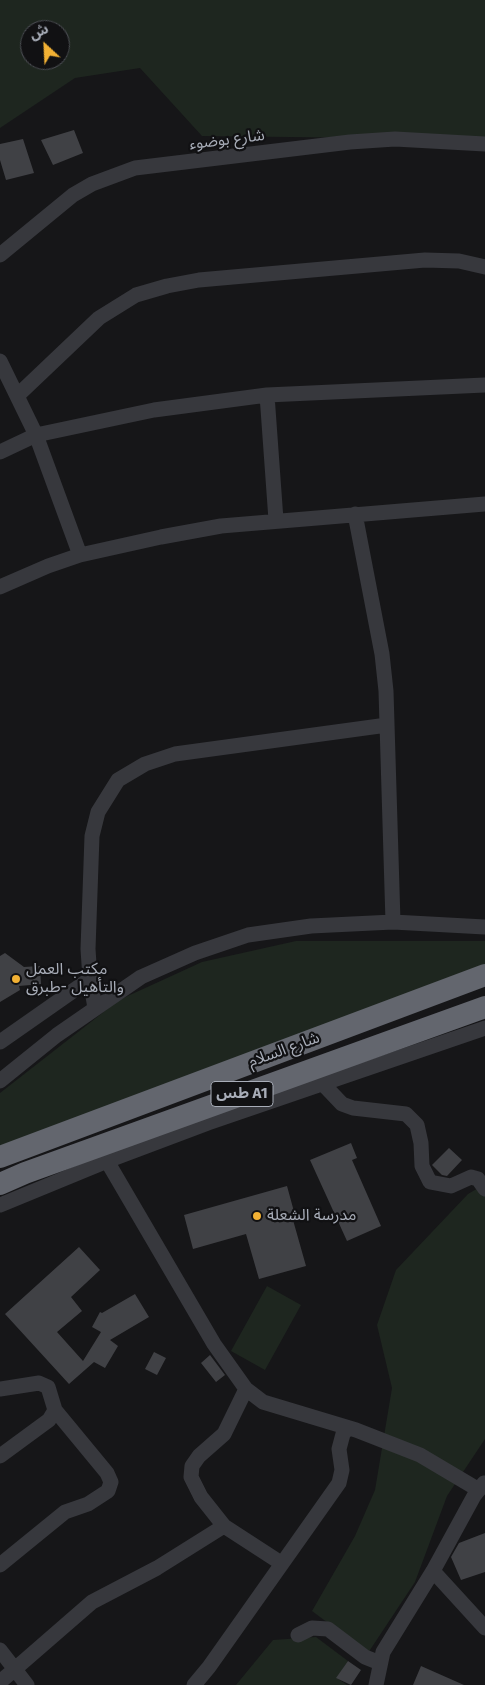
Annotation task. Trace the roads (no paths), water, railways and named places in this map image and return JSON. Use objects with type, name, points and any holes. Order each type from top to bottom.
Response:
[{"type":"highway","name":"شارع السلام","points":[[0,1158],[485,975]]},
{"type":"highway","name":"شارع السلام","points":[[0,1184],[485,1007]]},
{"type":"street","name":"شارع بوضوء","points":[[0,255],[72,195],[92,184],[135,168],[350,142],[440,140],[485,144]]},
{"type":"street","points":[[18,394],[99,318],[136,295],[167,286],[199,280],[425,260],[459,261],[485,267]]},
{"type":"street","points":[[0,361],[18,394],[36,435],[80,556]]},
{"type":"street","points":[[0,452],[36,435],[154,410],[267,395],[485,385]]},
{"type":"street","points":[[267,395],[276,520]]},
{"type":"street","points":[[0,587],[48,566],[80,556],[161,537],[276,520],[485,504]]},
{"type":"street","points":[[355,514],[382,654],[387,725],[393,922]]},
{"type":"street","points":[[96,1008],[90,979],[88,916],[92,836],[98,812],[118,780],[145,764],[182,752],[387,725]]},
{"type":"street","points":[[0,1081],[96,1008],[141,977],[195,953],[248,935],[311,926],[393,922],[485,927]]},
{"type":"street","points":[[0,1042],[90,979]]},
{"type":"street","points":[[0,1205],[107,1161],[485,1028]]},
{"type":"street","points":[[323,1084],[342,1104],[353,1108],[406,1114],[417,1124],[421,1143],[422,1166],[430,1182],[451,1186],[471,1177],[478,1179],[485,1189]]},
{"type":"street","points":[[107,1161],[214,1344],[246,1389],[263,1402],[348,1428],[420,1454],[481,1492],[383,1652],[376,1685]]},
{"type":"street","points":[[0,1389],[39,1383],[48,1387],[55,1410],[108,1473],[111,1482],[108,1491],[88,1504],[65,1512],[0,1565]]},
{"type":"street","points":[[246,1389],[224,1434],[192,1466],[191,1478],[201,1497],[224,1526],[281,1563]]},
{"type":"street","points":[[0,1456],[48,1420],[55,1410]]},
{"type":"street","points":[[194,1685],[209,1667],[281,1563],[339,1484],[342,1470],[340,1441],[348,1428]]},
{"type":"street","points":[[0,1682],[92,1602],[157,1568],[224,1526]]},
{"type":"street","points":[[432,1572],[485,1628]]},
{"type":"street","points":[[298,1635],[312,1628],[328,1629],[365,1657],[380,1664]]},
{"type":"street","points":[[0,1650],[27,1685]]},
{"type":"place","name":"مكتب العمل والتأهيل -طبرق","points":[[16,979]]},
{"type":"place","name":"مدرسة الشعلة","points":[[257,1216]]}]
